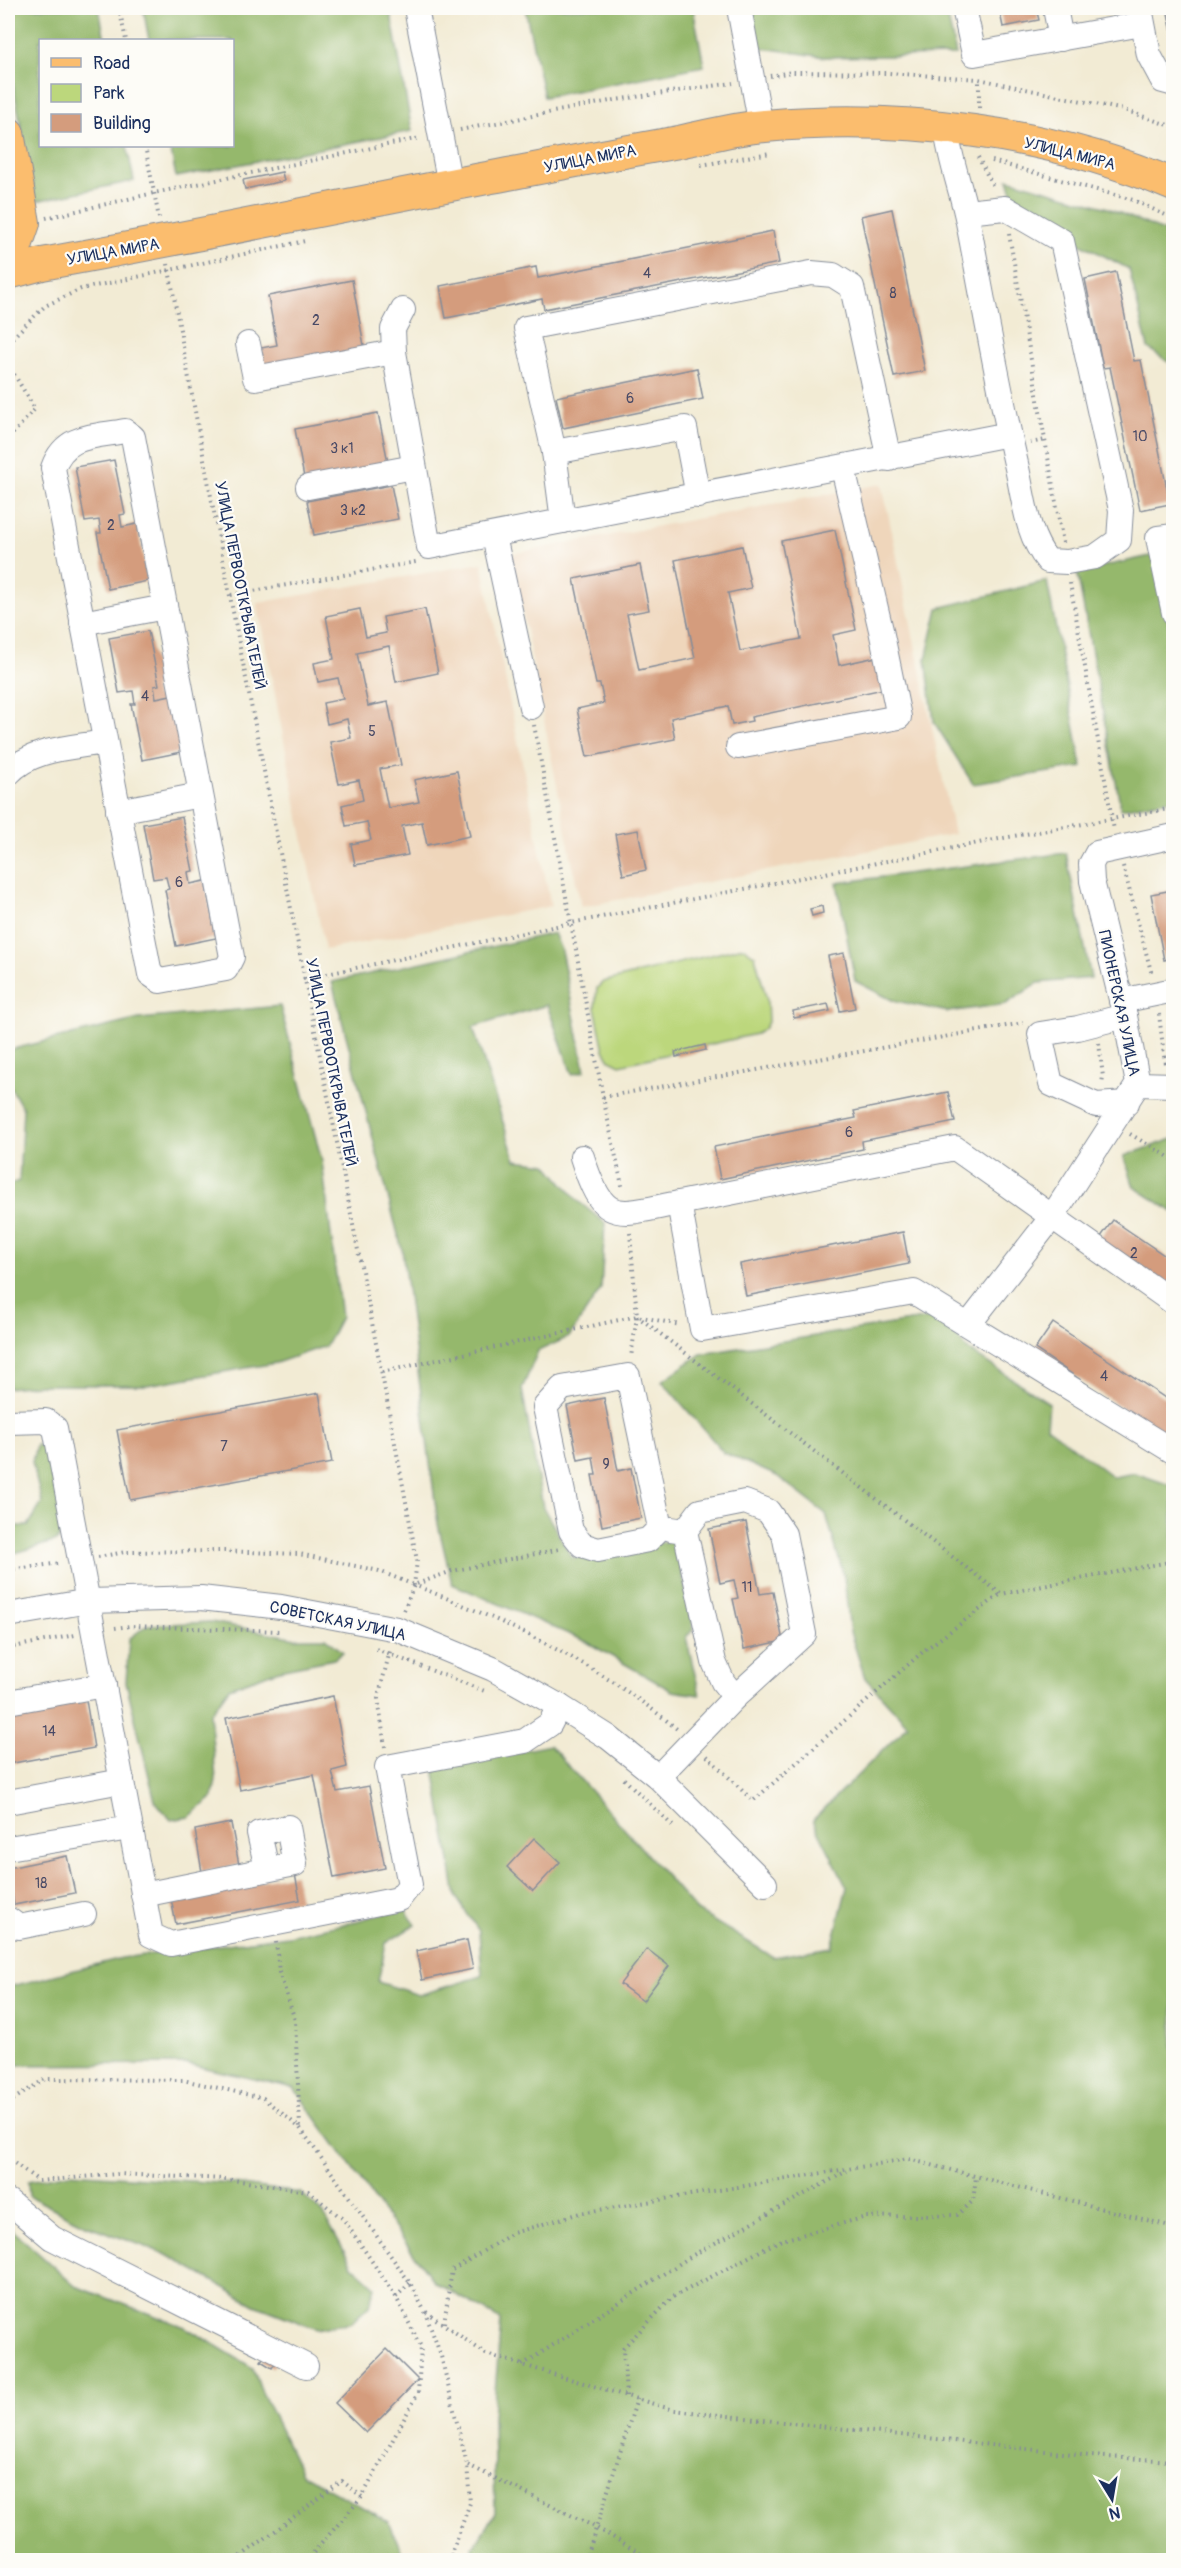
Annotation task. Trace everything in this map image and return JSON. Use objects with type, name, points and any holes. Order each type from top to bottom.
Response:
[{"type":"main road","name":"УЛИЦА МИРА","points":[[8,271],[42,264],[167,256],[450,185],[768,139],[856,122],[898,123],[948,143],[979,145],[1036,143],[1098,158],[1173,185]]},
{"type":"main road","points":[[8,133],[24,223],[8,271]]},
{"type":"street","points":[[416,8],[450,185]]},
{"type":"street","points":[[739,8],[752,80],[768,139]]},
{"type":"street","points":[[964,8],[974,54],[1061,39],[1141,16],[1149,55],[1163,81],[1173,84]]},
{"type":"street","points":[[1055,8],[1061,39]]},
{"type":"street","points":[[948,143],[966,212],[1009,434],[1032,533],[1039,550],[1048,561],[1067,562],[1095,557],[1119,540],[1121,510],[1062,241],[1005,208],[966,212]]},
{"type":"street","points":[[563,521],[554,453],[526,328],[812,273],[833,275],[852,287],[889,459]]},
{"type":"street","points":[[403,310],[393,329],[394,352],[429,547],[1009,434]]},
{"type":"street","points":[[248,344],[255,378],[394,352]]},
{"type":"street","points":[[554,453],[685,428],[698,496]]},
{"type":"street","points":[[125,431],[133,437],[232,957],[226,969],[160,981],[150,974],[82,624],[53,468],[58,453],[70,442],[125,431]]},
{"type":"street","points":[[308,487],[414,467]]},
{"type":"street","points":[[738,747],[899,717],[843,468]]},
{"type":"street","points":[[494,536],[531,707]]},
{"type":"street","points":[[1173,536],[1158,538],[1173,613]]},
{"type":"street","points":[[82,624],[165,608]]},
{"type":"street","points":[[8,774],[15,766],[32,756],[105,742]]},
{"type":"street","points":[[118,811],[200,795]]},
{"type":"street","name":"ПИОНЕРСКАЯ УЛИЦА","points":[[1132,1094],[1123,1008],[1092,881],[1090,864],[1097,853],[1173,836]]},
{"type":"street","points":[[1165,992],[1078,1028],[1040,1034],[1051,1084],[1096,1105],[1171,1085]]},
{"type":"street","points":[[969,1323],[1052,1216],[1132,1094]]},
{"type":"street","points":[[582,1157],[597,1197],[614,1212],[628,1213],[955,1148],[1173,1303]]},
{"type":"street","points":[[679,1203],[702,1329],[914,1292],[969,1323],[1173,1452]]},
{"type":"street","points":[[628,1376],[660,1528],[648,1540],[598,1550],[582,1545],[571,1532],[545,1407],[562,1388],[628,1376]]},
{"type":"street","points":[[8,1422],[46,1420],[55,1428],[151,1935],[171,1944],[399,1899],[410,1885],[387,1767],[525,1741],[549,1724],[559,1706]]},
{"type":"street","points":[[658,1777],[735,1697],[804,1634],[784,1534],[768,1511],[745,1502],[700,1511],[685,1531],[714,1662],[723,1682],[735,1697]]},
{"type":"street","points":[[660,1528],[685,1531]]},
{"type":"street","name":"СОВЕТСКАЯ УЛИЦА","points":[[8,1615],[89,1601],[201,1598],[281,1606],[397,1629],[493,1669],[608,1737],[658,1777],[765,1884]]},
{"type":"street","points":[[8,1702],[104,1685]]},
{"type":"street","points":[[8,1802],[122,1781]]},
{"type":"street","points":[[8,1848],[130,1828]]},
{"type":"street","points":[[143,1895],[267,1869]]},
{"type":"street","points":[[8,1919],[19,1927],[84,1914]]},
{"type":"street","points":[[8,2201],[52,2238],[306,2366]]},
{"type":"path","points":[[119,8],[126,39]]},
{"type":"path","points":[[974,54],[979,79],[979,145],[1005,208],[1112,820],[1118,847],[1165,992],[1171,1085]]},
{"type":"path","points":[[24,223],[154,192],[440,134],[615,100],[791,72],[888,73],[979,79],[1124,110],[1173,127]]},
{"type":"path","points":[[695,166],[768,139]]},
{"type":"path","points":[[948,143],[979,145],[1133,200],[1173,219]]},
{"type":"path","name":"УЛИЦА ПЕРВООТКРЫВАТЕЛЕЙ","points":[[145,147],[303,979],[382,1372],[417,1561],[414,1585],[389,1653],[378,1698],[387,1767]]},
{"type":"path","points":[[8,342],[45,306],[81,289],[167,256],[306,241]]},
{"type":"path","points":[[8,364],[35,409],[8,439]]},
{"type":"path","points":[[531,707],[603,1097],[628,1213],[637,1316],[628,1376]]},
{"type":"path","points":[[303,979],[571,923],[1014,836],[1173,808]]},
{"type":"path","points":[[603,1097],[1025,1023]]},
{"type":"path","points":[[1078,1028],[1098,1037],[1103,1077],[1096,1105]]},
{"type":"path","points":[[1114,1124],[1173,1160]]},
{"type":"path","points":[[382,1372],[637,1316],[702,1329]]},
{"type":"path","points":[[637,1316],[1001,1594]]},
{"type":"path","points":[[414,1585],[452,1571],[556,1550]]},
{"type":"path","points":[[8,1570],[125,1552],[224,1551],[299,1554],[379,1571],[477,1610],[551,1645],[642,1700],[692,1742],[753,1800],[926,1649],[1001,1594],[1173,1561]]},
{"type":"path","points":[[8,1648],[130,1626],[288,1632]]},
{"type":"path","points":[[374,1648],[493,1694]]},
{"type":"path","points":[[617,1773],[684,1835]]},
{"type":"path","points":[[273,1923],[279,1972],[295,2020],[300,2128]]},
{"type":"path","points":[[8,2103],[45,2079],[183,2080],[263,2098],[300,2128],[410,2283],[425,2312],[441,2356],[467,2464],[470,2503],[450,2560]]},
{"type":"path","points":[[8,2154],[10,2160],[39,2181],[117,2174],[226,2179],[308,2191],[344,2220],[396,2296],[421,2347],[418,2393],[362,2498],[307,2560]]},
{"type":"path","points":[[444,2323],[452,2270],[513,2233],[580,2213],[908,2159],[1173,2227]]},
{"type":"path","points":[[522,2365],[693,2255],[850,2169]]},
{"type":"path","points":[[626,2396],[623,2348],[673,2297],[779,2241],[866,2217],[957,2215],[974,2201],[976,2177]]},
{"type":"path","points":[[396,2296],[410,2283]]},
{"type":"path","points":[[425,2312],[486,2354],[674,2410],[1090,2456],[1173,2461]]},
{"type":"path","points":[[586,2560],[638,2399]]},
{"type":"path","points":[[467,2464],[595,2527],[653,2560]]},
{"type":"path","points":[[236,2560],[342,2481],[362,2498]]},
{"type":"shaded area","points":[[882,484],[954,834],[581,907],[511,554]]},
{"type":"shaded area","points":[[482,563],[551,906],[325,950],[257,603]]},
{"type":"green space","points":[[8,8],[99,8],[105,39],[39,39],[39,147],[127,147],[134,181],[36,201],[8,60]]},
{"type":"green space","points":[[143,8],[390,8],[412,131],[176,177],[170,147],[234,147],[234,39],[149,39]]},
{"type":"green space","points":[[525,8],[693,8],[704,66],[544,97]]},
{"type":"green space","points":[[743,8],[946,8],[956,55],[825,57],[750,46]]},
{"type":"green space","points":[[1008,179],[1108,208],[1173,235],[1173,365],[1148,348],[1129,269],[1074,240],[1014,199]]},
{"type":"green space","points":[[1155,555],[1173,644],[1173,799],[1121,809],[1077,572]]},
{"type":"green space","points":[[1047,581],[1082,767],[973,784],[934,722],[926,659],[938,608]]},
{"type":"green space","points":[[1066,853],[1091,978],[1038,983],[1006,1004],[948,1012],[892,1000],[855,981],[837,883]]},
{"type":"green space","points":[[554,933],[561,950],[585,1071],[572,1074],[547,1005],[473,1027],[515,1160],[547,1164],[578,1201],[605,1223],[601,1289],[569,1337],[538,1351],[522,1389],[543,1507],[572,1558],[675,1540],[694,1629],[686,1637],[700,1695],[672,1691],[585,1641],[452,1584],[438,1524],[402,1250],[332,982]]},
{"type":"green space","points":[[743,947],[755,956],[767,1000],[768,1022],[764,1029],[756,1034],[620,1065],[610,1060],[604,1050],[595,1008],[597,988],[603,982]]},
{"type":"green space","points":[[280,1006],[322,1161],[341,1317],[326,1346],[276,1363],[147,1385],[37,1385],[8,1388],[8,1185],[19,1181],[23,1109],[8,1083],[8,1050],[139,1019]]},
{"type":"green space","points":[[1174,1139],[1173,1212],[1134,1187],[1124,1156]]},
{"type":"green space","points":[[929,1318],[953,1333],[968,1350],[1049,1403],[1047,1427],[1113,1477],[1135,1473],[1173,1486],[1173,2560],[473,2560],[473,2548],[495,2513],[493,2416],[501,2320],[434,2282],[294,2088],[187,2064],[8,2065],[8,1987],[122,1958],[288,1936],[406,1910],[415,1925],[386,1943],[378,1982],[419,1995],[482,1976],[479,1931],[456,1897],[434,1768],[550,1745],[697,1911],[773,1957],[832,1947],[847,1887],[813,1820],[908,1725],[865,1678],[850,1632],[844,1577],[826,1514],[777,1476],[724,1453],[662,1381],[701,1354]]},
{"type":"green space","points":[[36,1445],[48,1447],[66,1527],[57,1541],[8,1555],[8,1526],[28,1526],[42,1503],[32,1462]]},
{"type":"green space","points":[[211,1622],[296,1638],[326,1638],[343,1652],[334,1659],[279,1670],[229,1688],[210,1714],[216,1779],[213,1797],[189,1817],[171,1820],[155,1801],[126,1682],[129,1639],[147,1625]]},
{"type":"green space","points":[[69,2173],[234,2184],[301,2193],[323,2213],[352,2265],[375,2286],[369,2306],[352,2322],[317,2329],[255,2305],[163,2253],[86,2225],[29,2196],[28,2181]]},
{"type":"green space","points":[[8,2226],[75,2286],[185,2327],[253,2368],[260,2388],[301,2473],[389,2522],[405,2560],[8,2560]]},
{"type":"building","points":[[999,8],[1036,8],[1039,20],[1003,27]]},
{"type":"building","points":[[1167,8],[1174,8],[1174,33],[1172,33]]},
{"type":"building","points":[[282,172],[284,181],[245,189],[243,180]]},
{"type":"building","points":[[892,209],[925,371],[894,377],[861,216]]},
{"type":"building","points":[[773,231],[779,263],[544,309],[542,299],[446,318],[440,286],[536,267],[538,278]]},
{"type":"building","points":[[1116,272],[1134,361],[1141,360],[1170,504],[1140,510],[1110,367],[1103,368],[1085,279]]},
{"type":"building","points":[[352,280],[365,351],[265,370],[261,348],[277,345],[268,296]]},
{"type":"building","points":[[697,368],[703,399],[563,428],[556,397]]},
{"type":"building","points":[[378,413],[389,467],[305,483],[295,429]]},
{"type":"building","points":[[114,460],[125,514],[120,515],[122,527],[137,524],[148,581],[108,589],[97,533],[101,533],[99,520],[85,522],[75,467]]},
{"type":"building","points":[[391,485],[398,519],[314,535],[307,501]]},
{"type":"building","points":[[835,530],[856,630],[833,635],[839,665],[881,656],[888,688],[751,717],[752,721],[732,725],[728,706],[671,718],[675,739],[587,757],[577,709],[604,703],[600,684],[596,684],[574,579],[640,565],[649,610],[627,614],[639,670],[695,658],[675,560],[742,546],[751,588],[728,593],[740,651],[801,639],[781,541]]},
{"type":"building","points":[[360,609],[366,637],[386,633],[383,617],[425,609],[438,673],[396,682],[389,646],[357,653],[368,706],[388,702],[401,765],[380,769],[388,808],[419,802],[414,780],[457,771],[470,836],[427,845],[422,822],[402,826],[408,855],[355,865],[351,844],[371,840],[367,822],[346,826],[342,805],[363,800],[359,780],[339,784],[330,742],[351,738],[347,719],[327,724],[323,703],[343,699],[338,678],[318,682],[314,663],[334,659],[326,616]]},
{"type":"building","points":[[148,631],[159,685],[154,686],[156,698],[171,695],[182,752],[142,760],[131,704],[135,704],[133,691],[119,693],[109,638]]},
{"type":"building","points":[[182,817],[193,871],[188,872],[190,884],[205,881],[216,938],[176,946],[165,890],[169,889],[166,877],[153,879],[143,824]]},
{"type":"building","points":[[638,830],[646,870],[623,875],[615,834]]},
{"type":"building","points":[[1173,890],[1174,958],[1164,960],[1151,894]]},
{"type":"building","points":[[822,906],[823,913],[812,916],[810,909]]},
{"type":"building","points":[[844,953],[855,1008],[840,1011],[828,956]]},
{"type":"building","points":[[828,1004],[830,1011],[794,1018],[793,1011]]},
{"type":"building","points":[[705,1045],[706,1050],[676,1057],[675,1052]]},
{"type":"building","points":[[948,1092],[955,1122],[862,1141],[863,1149],[720,1179],[714,1147],[856,1118],[854,1111]]},
{"type":"building","points":[[1113,1220],[1174,1262],[1174,1300],[1095,1245]]},
{"type":"building","points":[[903,1232],[909,1264],[746,1296],[740,1264]]},
{"type":"building","points":[[1053,1323],[1174,1404],[1174,1435],[1170,1440],[1035,1349]]},
{"type":"building","points":[[319,1393],[332,1463],[130,1500],[117,1430]]},
{"type":"building","points":[[604,1398],[618,1471],[631,1468],[641,1518],[602,1526],[592,1475],[596,1475],[593,1457],[578,1460],[567,1406]]},
{"type":"building","points":[[746,1522],[760,1594],[773,1592],[783,1641],[744,1649],[733,1599],[738,1598],[734,1580],[720,1583],[709,1529]]},
{"type":"building","points":[[333,1696],[347,1767],[332,1771],[337,1792],[369,1786],[385,1868],[334,1878],[314,1775],[240,1790],[226,1718]]},
{"type":"building","points":[[86,1700],[94,1748],[8,1764],[8,1714]]},
{"type":"building","points":[[231,1823],[239,1865],[202,1872],[195,1830]]},
{"type":"building","points":[[534,1838],[560,1862],[533,1891],[507,1867]]},
{"type":"building","points":[[67,1856],[75,1893],[14,1905],[8,1868]]},
{"type":"building","points":[[295,1874],[300,1900],[176,1924],[171,1899]]},
{"type":"building","points":[[467,1940],[473,1969],[422,1980],[416,1951]]},
{"type":"building","points":[[647,1949],[669,1966],[643,2001],[620,1984]]},
{"type":"building","points":[[387,2349],[418,2380],[366,2433],[335,2403]]},
{"type":"building","points":[[266,2353],[277,2360],[272,2368],[261,2361]]}]
